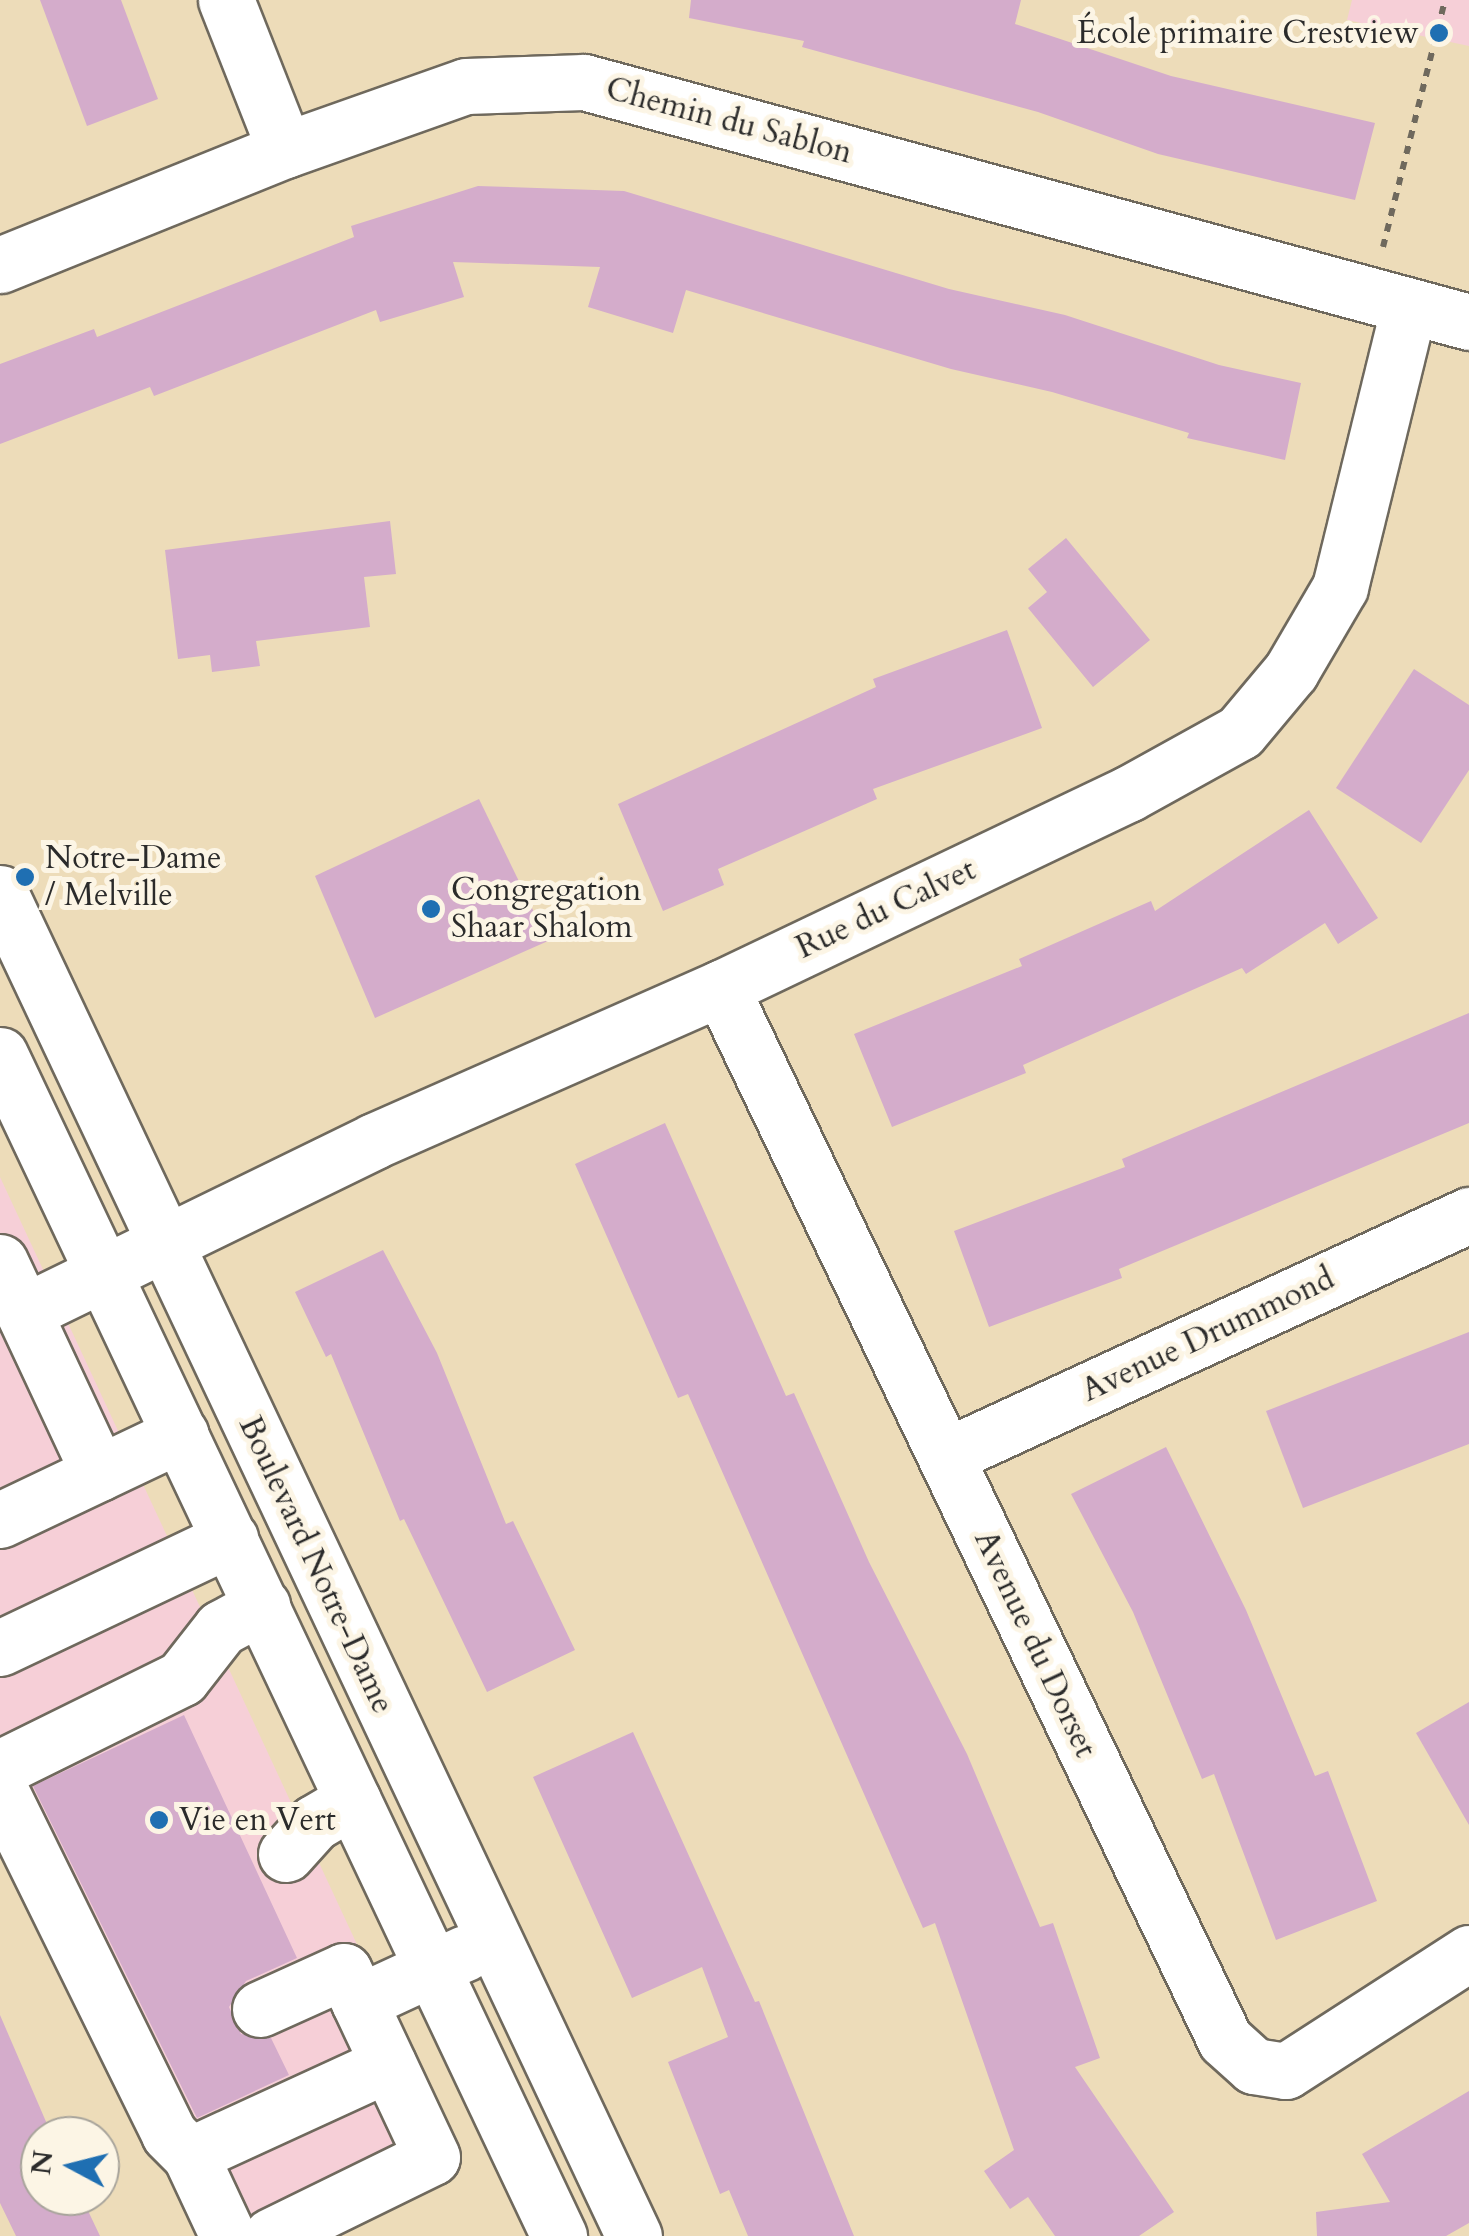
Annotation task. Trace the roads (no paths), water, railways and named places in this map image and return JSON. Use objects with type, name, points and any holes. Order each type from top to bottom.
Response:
[{"type":"street","points":[[226,0],[285,150]]},
{"type":"street","name":"Chemin du Sablon","points":[[0,265],[285,150],[466,86],[584,82],[1469,322]]},
{"type":"street","name":"Rue du Calvet","points":[[24,1312],[166,1247],[374,1140],[720,988],[1128,794],[1240,732],[1290,672],[1340,586],[1409,306]]},
{"type":"street","name":"Boulevard Notre-Dame","points":[[0,892],[634,2236]]},
{"type":"street","name":"Avenue du Dorset","points":[[720,988],[1226,2040],[1254,2066],[1286,2071],[1469,1953]]},
{"type":"street","name":"Boulevard Notre-Dame","points":[[8,1090],[106,1275],[559,2236]]},
{"type":"street","name":"Avenue Drummond","points":[[946,1456],[1469,1215]]},
{"type":"street","points":[[0,1262],[100,1473]]},
{"type":"street","points":[[0,1520],[181,1434]]},
{"type":"street","points":[[0,1648],[230,1539]]},
{"type":"street","points":[[0,1768],[182,1678],[221,1628],[262,1606]]},
{"type":"street","points":[[0,1790],[169,2134],[190,2156],[228,2236]]},
{"type":"street","points":[[286,1854],[314,1823],[353,1800]]},
{"type":"street","points":[[359,2002],[493,1940]]},
{"type":"street","points":[[260,2009],[344,1971],[432,2157]]},
{"type":"street","points":[[190,2156],[388,2064]]},
{"type":"street","points":[[271,2236],[505,2122]]},
{"type":"place","name":"École primaire Crestview","points":[[1439,33]]},
{"type":"place","name":"Notre-Dame / Melville","points":[[25,877]]},
{"type":"place","name":"Congregation Shaar Shalom","points":[[431,909]]},
{"type":"place","name":"Vie en Vert","points":[[159,1820]]}]
